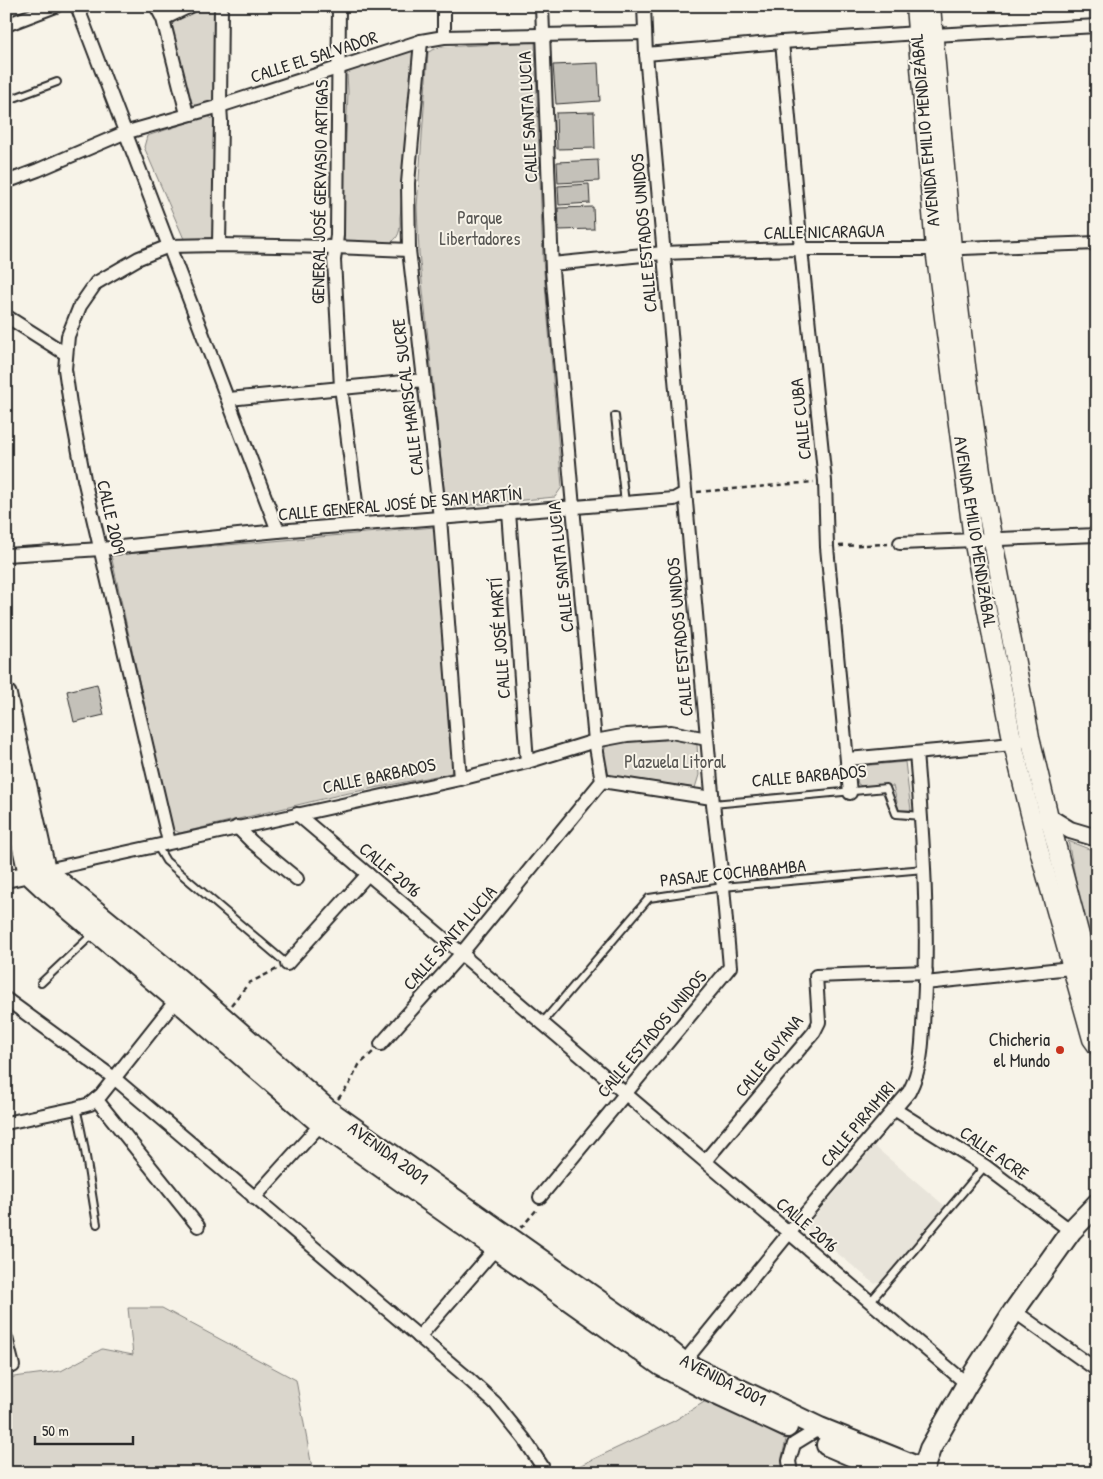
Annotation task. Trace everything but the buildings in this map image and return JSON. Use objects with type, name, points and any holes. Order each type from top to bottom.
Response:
[{"type":"main road","name":"AVENIDA EMILIO MENDIZÁBAL","points":[[915,6],[926,34]]},
{"type":"main road","name":"AVENIDA EMILIO MENDIZÁBAL","points":[[931,6],[926,34],[944,248],[973,539],[1013,744],[1041,819],[1097,1001]]},
{"type":"main road","name":"AVENIDA EMILIO MENDIZÁBAL","points":[[944,248],[966,366],[992,540],[1030,737],[1041,819],[1038,850],[1092,1039],[1097,1046]]},
{"type":"main road","points":[[6,695],[37,872]]},
{"type":"main road","points":[[6,771],[37,872]]},
{"type":"main road","name":"AVENIDA 2001","points":[[37,872],[96,931],[182,993],[221,1017],[325,1117]]},
{"type":"main road","name":"AVENIDA 2001","points":[[37,872],[182,993],[325,1117],[503,1244],[609,1330],[680,1368],[705,1390],[813,1432],[922,1471]]},
{"type":"main road","points":[[922,1471],[930,1449],[967,1384],[1014,1312],[1071,1231],[1097,1204]]},
{"type":"main road","name":"AVENIDA 2001","points":[[813,1432],[892,1473]]},
{"type":"street","points":[[6,25],[56,6]]},
{"type":"street","points":[[77,6],[124,133],[278,531]]},
{"type":"street","points":[[156,6],[162,19],[187,114]]},
{"type":"street","points":[[162,19],[190,6]]},
{"type":"street","points":[[219,245],[221,6]]},
{"type":"street","name":"GENERAL JOSÉ GERVASIO ARTIGAS","points":[[339,6],[337,235],[334,247],[334,260],[341,387],[359,525]]},
{"type":"street","points":[[444,6],[444,37]]},
{"type":"street","name":"CALLE SANTA LUCIA","points":[[381,1044],[462,954],[602,781],[595,741],[572,508],[552,264],[542,6]]},
{"type":"street","name":"CALLE ESTADOS UNIDOS","points":[[540,1196],[730,967],[707,739],[663,253],[646,54],[644,6]]},
{"type":"street","points":[[646,54],[782,42],[1097,26]]},
{"type":"street","name":"CALLE EL SALVADOR","points":[[6,182],[124,133],[220,106],[421,41],[444,37],[645,33]]},
{"type":"street","name":"CALLE MARISCAL SUCRE","points":[[421,41],[408,183],[410,250],[440,518],[460,778]]},
{"type":"street","name":"CALLE CUBA","points":[[782,42],[825,482],[827,547],[850,793]]},
{"type":"street","name":"CALLE NICARAGUA","points":[[552,264],[663,253],[801,248],[944,248],[1097,243]]},
{"type":"street","points":[[169,246],[219,245],[410,250]]},
{"type":"street","name":"CALLE 2009","points":[[169,246],[139,258],[96,283],[80,306],[68,336],[65,369],[84,478],[170,842]]},
{"type":"street","points":[[6,316],[66,354]]},
{"type":"street","points":[[228,399],[424,380]]},
{"type":"street","name":"CALLE GENERAL JOSÉ DE SAN MARTÍN","points":[[6,555],[101,549],[278,531],[674,499],[685,493]]},
{"type":"street","name":"CALLE JOSÉ MARTÍ","points":[[509,512],[527,762]]},
{"type":"street","points":[[900,543],[1097,535]]},
{"type":"street","name":"CALLE BARBADOS","points":[[37,872],[460,778],[527,762],[595,741],[627,735],[671,732],[707,739]]},
{"type":"street","name":"CALLE BARBADOS","points":[[848,760],[1013,744],[1030,737]]},
{"type":"street","name":"CALLE PIRAIMIRI","points":[[680,1368],[789,1233],[909,1092],[915,1079],[921,1060],[926,978],[922,816],[916,753]]},
{"type":"street","points":[[602,781],[713,801]]},
{"type":"street","name":"CALLE 2016","points":[[297,814],[967,1384]]},
{"type":"street","points":[[1041,819],[1097,838]]},
{"type":"street","points":[[237,827],[252,842],[297,879]]},
{"type":"street","points":[[6,879],[37,872]]},
{"type":"street","points":[[287,964],[368,874]]},
{"type":"street","name":"CALLE 2016","points":[[462,954],[625,1093]]},
{"type":"street","name":"CALLE GUYANA","points":[[706,1162],[814,1032],[819,1022],[816,976],[926,978],[1071,968]]},
{"type":"street","points":[[6,1123],[90,1104],[102,1095],[182,993]]},
{"type":"street","points":[[6,999],[114,1078],[464,1374],[495,1403],[524,1439],[542,1466]]},
{"type":"street","points":[[96,1099],[198,1226]]},
{"type":"street","name":"CALLE ACRE","points":[[894,1109],[985,1166],[1071,1231]]},
{"type":"street","points":[[254,1198],[325,1117]]},
{"type":"street","points":[[419,1337],[503,1244]]},
{"type":"street","points":[[1014,1312],[1097,1370]]},
{"type":"street","points":[[6,1338],[13,1366]]},
{"type":"street","points":[[791,1473],[789,1460],[794,1444],[813,1432]]},
{"type":"lane","points":[[6,101],[57,82]]},
{"type":"lane","points":[[615,416],[625,503]]},
{"type":"lane","name":"CALLE BARBADOS","points":[[713,801],[850,793],[886,788],[896,814],[922,816]]},
{"type":"lane","points":[[157,845],[166,861],[287,964]]},
{"type":"lane","name":"PASAJE COCHABAMBA","points":[[543,1022],[648,898],[723,887],[924,869]]},
{"type":"lane","points":[[41,983],[96,931]]},
{"type":"lane","points":[[76,1108],[84,1137],[87,1169],[97,1224]]},
{"type":"lane","points":[[870,1302],[985,1166]]},
{"type":"path","points":[[685,493],[825,482]]},
{"type":"path","points":[[827,547],[900,543]]},
{"type":"path","points":[[221,1017],[249,983],[287,964]]},
{"type":"path","points":[[325,1117],[349,1085],[359,1065],[381,1044]]},
{"type":"path","points":[[503,1244],[539,1207],[540,1196]]},
{"type":"shaded area","points":[[874,1146],[945,1206],[881,1281],[875,1284],[809,1230],[807,1226]]},
{"type":"green space","points":[[199,6],[213,6],[217,10],[214,101],[196,106],[190,103],[172,26],[175,18]]},
{"type":"green space","name":"Parque Libertadores","points":[[535,42],[543,260],[562,487],[555,497],[451,507],[445,498],[419,253],[417,207],[428,52],[440,47]]},
{"type":"green space","name":"Parque Libertadores","points":[[411,48],[416,55],[412,76],[400,229],[397,237],[392,242],[385,244],[349,242],[344,238],[343,204],[348,92],[347,73],[351,67]]},
{"type":"green space","points":[[208,116],[215,121],[214,227],[212,238],[184,239],[144,147],[147,136]]},
{"type":"green space","points":[[435,527],[453,764],[451,773],[339,795],[180,833],[172,829],[111,555]]},
{"type":"green space","name":"Plazuela Litoral","points":[[656,737],[683,740],[697,745],[699,775],[695,788],[609,775],[605,768],[604,759],[607,743]]},
{"type":"green space","points":[[905,762],[911,810],[899,810],[893,786],[863,787],[858,784],[856,774],[859,766]]},
{"type":"green space","points":[[1068,841],[1097,852],[1097,957],[1091,956]]},
{"type":"green space","points":[[128,1308],[162,1308],[296,1380],[313,1473],[6,1473],[6,1378],[61,1371],[102,1349],[133,1355]]},
{"type":"green space","points":[[709,1399],[787,1435],[782,1457],[784,1473],[564,1473],[674,1421]]},
{"type":"place","name":"Chicheria el Mundo","points":[[1060,1050]]}]
